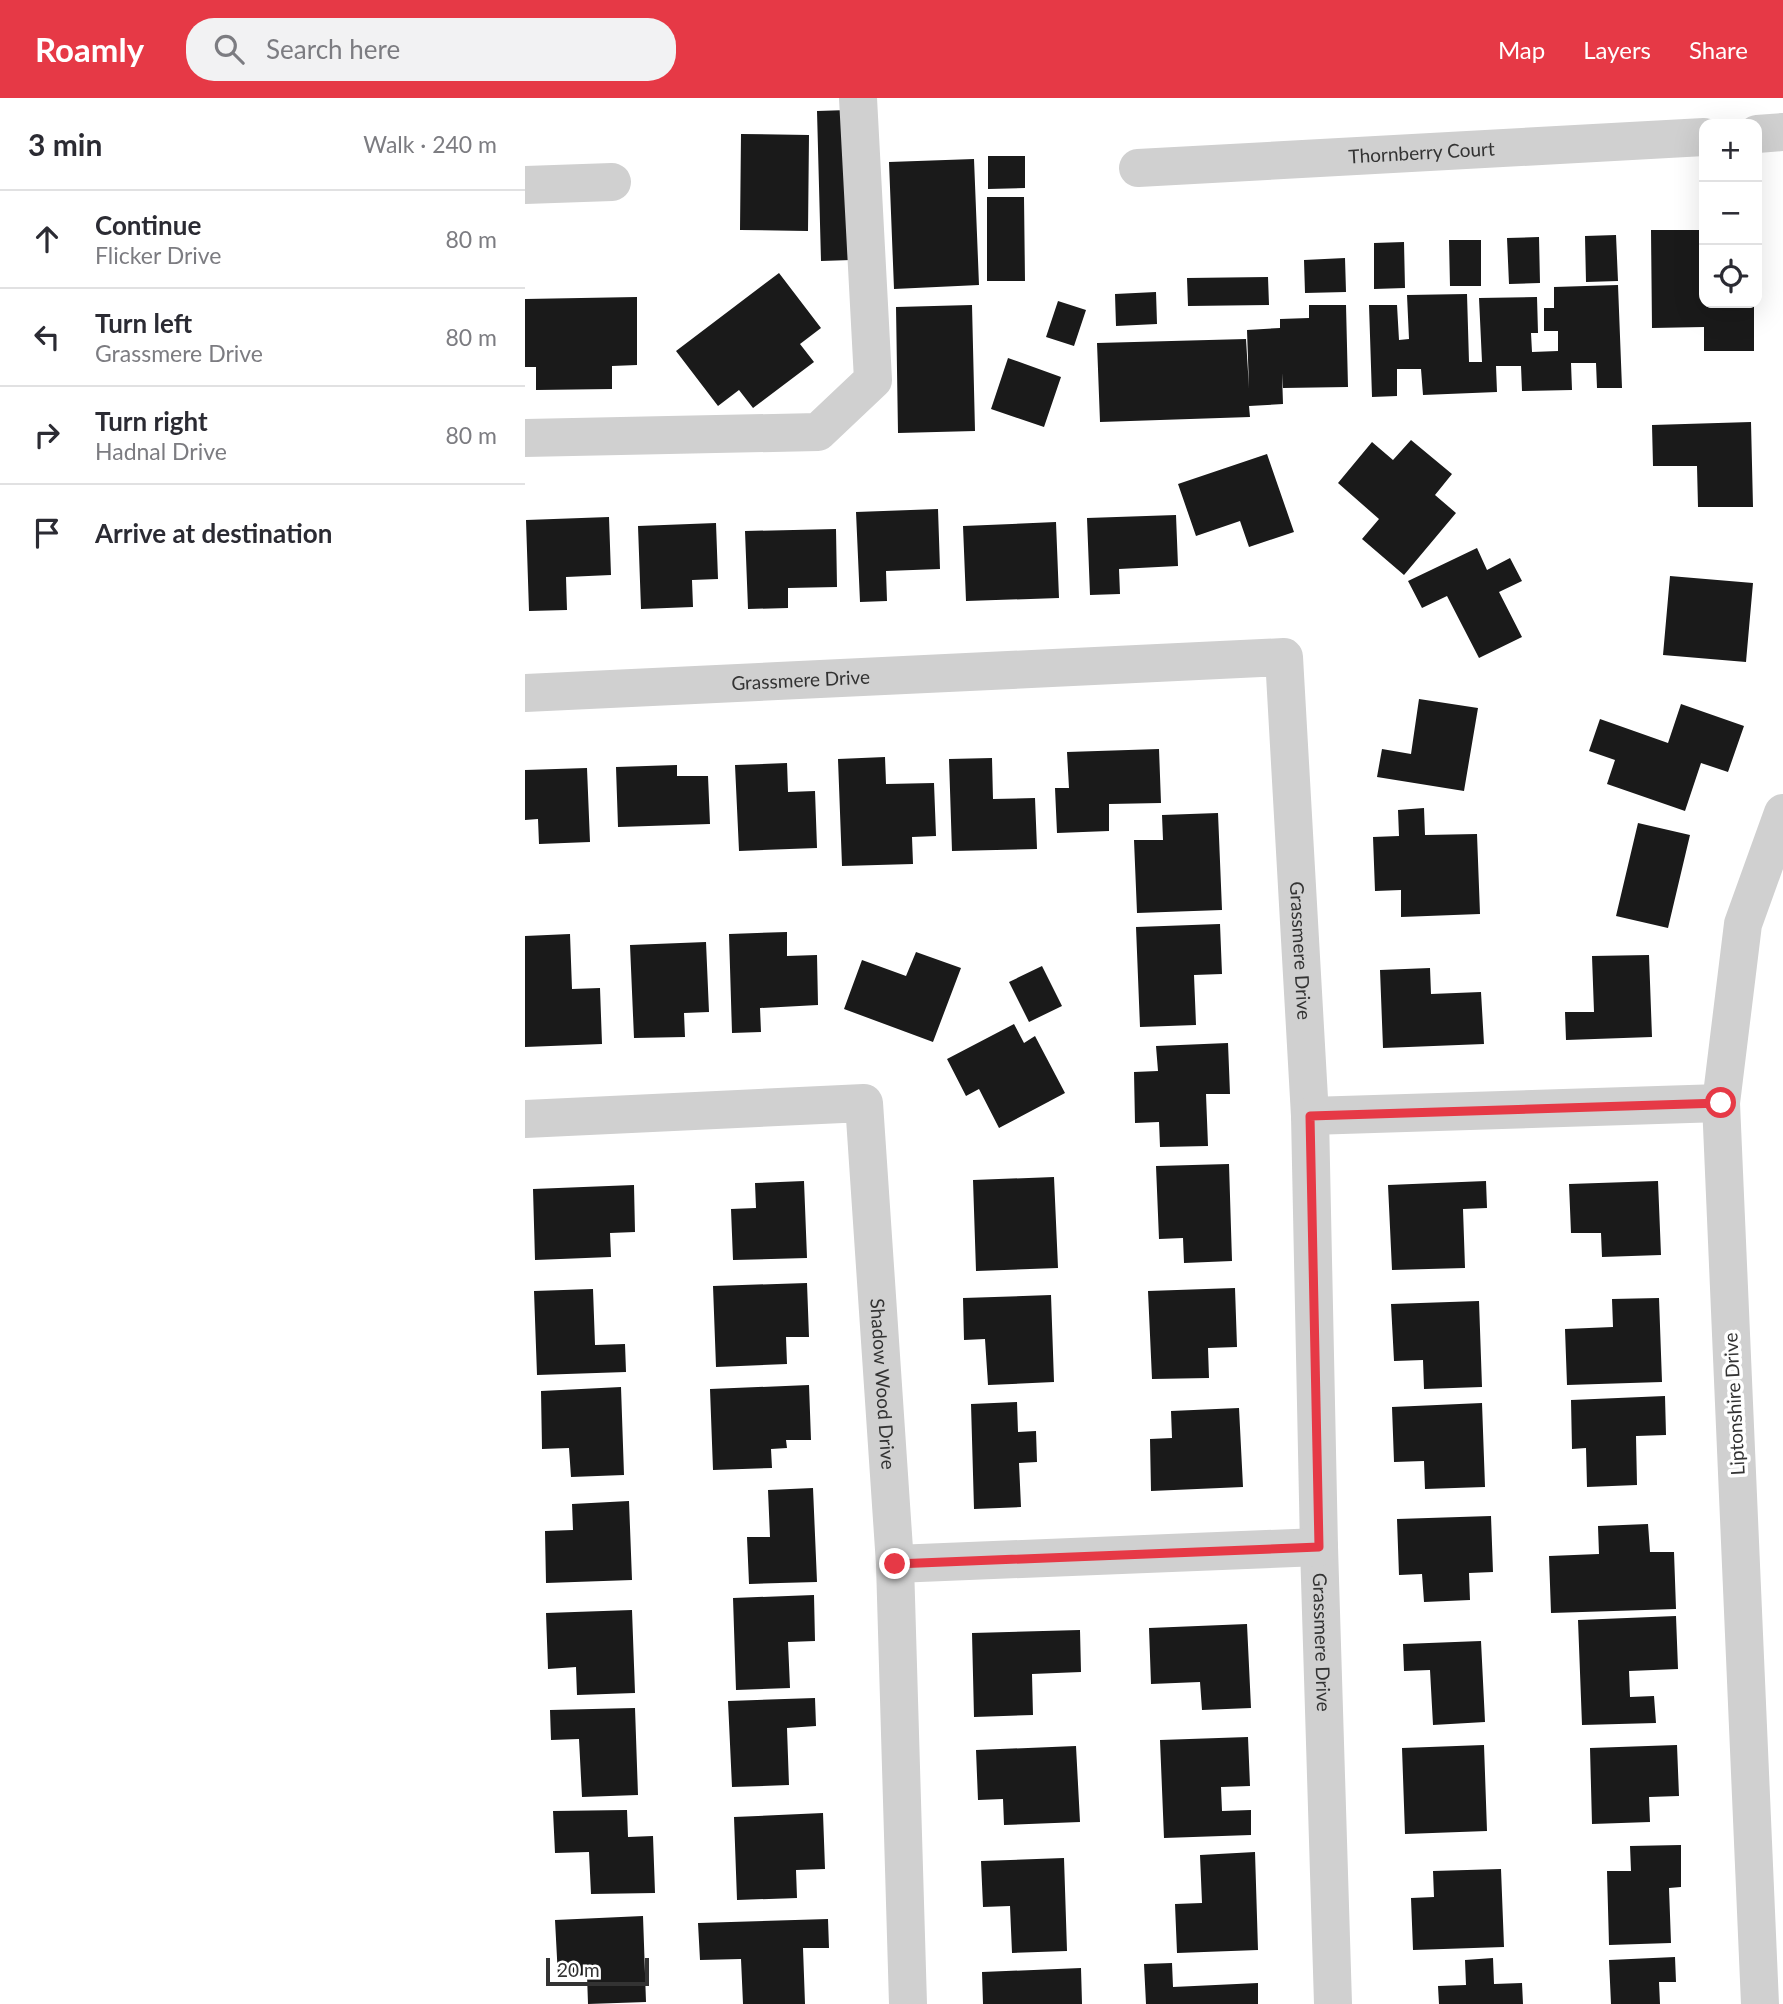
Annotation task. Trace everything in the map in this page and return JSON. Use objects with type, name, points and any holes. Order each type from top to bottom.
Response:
[{"type":"street","points":[[525,438],[818,432],[873,380],[858,98]]},
{"type":"street","points":[[1762,134],[1783,132]]},
{"type":"street","name":"Thornberry Court","points":[[1138,168],[1699,137]]},
{"type":"street","points":[[525,185],[612,183]]},
{"type":"street","name":"Grassmere Drive","points":[[525,693],[1284,657],[1310,1116],[1319,1547],[1333,2004]]},
{"type":"street","name":"Liptonshire Drive","points":[[1761,2004],[1721,1103],[1743,924],[1783,813]]},
{"type":"street","name":"Shadow Wood Drive","points":[[525,1119],[864,1103],[895,1564],[908,2004]]},
{"type":"street","points":[[1310,1116],[1721,1103]]},
{"type":"street","points":[[895,1564],[1319,1547]]},
{"type":"building","points":[[848,110],[851,260],[821,261],[817,111]]},
{"type":"building","points":[[741,134],[809,135],[808,231],[740,230]]},
{"type":"building","points":[[988,156],[1025,156],[1025,188],[988,189]]},
{"type":"building","points":[[974,159],[979,285],[894,289],[889,162]]},
{"type":"building","points":[[987,197],[1024,197],[1025,281],[987,281]]},
{"type":"building","points":[[1651,230],[1699,230],[1699,308],[1754,308],[1754,351],[1704,351],[1704,327],[1652,328]]},
{"type":"building","points":[[1616,235],[1618,281],[1586,282],[1585,236]]},
{"type":"building","points":[[1539,237],[1540,283],[1509,284],[1507,238]]},
{"type":"building","points":[[1449,240],[1481,240],[1481,286],[1450,286]]},
{"type":"building","points":[[1404,242],[1405,288],[1374,289],[1374,243]]},
{"type":"building","points":[[1345,258],[1346,292],[1305,293],[1304,260]]},
{"type":"building","points":[[779,273],[821,328],[800,344],[814,362],[753,408],[739,390],[718,406],[676,351]]},
{"type":"building","points":[[1268,277],[1269,305],[1188,306],[1187,278]]},
{"type":"building","points":[[1618,285],[1622,388],[1597,388],[1596,363],[1571,363],[1572,390],[1522,391],[1521,366],[1496,366],[1497,392],[1423,395],[1421,369],[1397,369],[1397,396],[1372,397],[1369,305],[1397,305],[1399,340],[1409,339],[1407,295],[1467,294],[1469,362],[1482,362],[1479,298],[1537,297],[1538,333],[1531,333],[1532,352],[1558,351],[1558,331],[1544,331],[1544,308],[1554,308],[1554,287]]},
{"type":"building","points":[[1156,292],[1157,324],[1116,326],[1115,294]]},
{"type":"building","points":[[637,297],[637,365],[612,366],[612,389],[536,390],[536,367],[525,367],[525,299]]},
{"type":"building","points":[[1058,301],[1086,310],[1074,346],[1046,337]]},
{"type":"building","points":[[972,305],[975,431],[898,433],[896,307]]},
{"type":"building","points":[[1309,305],[1346,305],[1348,387],[1283,388],[1282,373],[1283,404],[1249,406],[1250,417],[1100,422],[1097,343],[1246,339],[1249,388],[1247,330],[1280,328],[1280,319],[1309,318]]},
{"type":"building","points":[[1008,358],[1061,377],[1044,427],[991,409]]},
{"type":"building","points":[[1751,422],[1753,507],[1698,507],[1697,466],[1653,466],[1652,425]]},
{"type":"building","points":[[1411,440],[1452,474],[1435,495],[1456,513],[1404,575],[1362,539],[1379,519],[1338,483],[1372,442],[1393,460]]},
{"type":"building","points":[[1267,454],[1294,532],[1249,547],[1240,521],[1196,536],[1178,484]]},
{"type":"building","points":[[938,509],[940,569],[886,571],[887,601],[860,602],[856,512]]},
{"type":"building","points":[[1176,515],[1178,566],[1119,569],[1120,594],[1090,595],[1087,518]]},
{"type":"building","points":[[609,517],[611,575],[566,577],[567,610],[529,611],[526,520]]},
{"type":"building","points":[[1056,522],[1059,598],[966,601],[963,526]]},
{"type":"building","points":[[716,523],[718,579],[692,580],[693,607],[641,609],[638,526]]},
{"type":"building","points":[[836,529],[837,587],[788,588],[788,608],[748,609],[745,531]]},
{"type":"building","points":[[1477,548],[1487,570],[1510,558],[1522,581],[1499,592],[1522,637],[1479,658],[1447,596],[1422,608],[1408,581]]},
{"type":"building","points":[[1670,576],[1753,583],[1746,662],[1663,655]]},
{"type":"building","points":[[1419,699],[1478,708],[1464,791],[1377,777],[1382,749],[1411,754]]},
{"type":"building","points":[[1681,704],[1744,726],[1728,772],[1701,763],[1685,811],[1607,784],[1615,760],[1589,751],[1600,719],[1668,743]]},
{"type":"building","points":[[1159,749],[1161,803],[1109,804],[1109,831],[1057,833],[1055,788],[1069,788],[1067,752]]},
{"type":"building","points":[[885,757],[886,784],[934,783],[936,836],[912,837],[913,864],[842,866],[838,759]]},
{"type":"building","points":[[992,758],[993,799],[1035,798],[1037,849],[952,851],[949,759]]},
{"type":"building","points":[[787,763],[788,792],[815,791],[817,848],[739,851],[735,765]]},
{"type":"building","points":[[677,765],[677,776],[708,776],[710,824],[618,827],[616,767]]},
{"type":"building","points":[[587,768],[590,842],[539,844],[538,819],[525,820],[525,770]]},
{"type":"building","points":[[1424,808],[1425,835],[1477,834],[1480,914],[1401,917],[1401,890],[1375,891],[1373,837],[1399,836],[1398,810]]},
{"type":"building","points":[[1218,813],[1222,910],[1137,913],[1134,840],[1163,840],[1162,815]]},
{"type":"building","points":[[1638,823],[1690,835],[1668,928],[1616,916]]},
{"type":"building","points":[[1220,924],[1222,974],[1194,975],[1196,1025],[1140,1027],[1136,927]]},
{"type":"building","points":[[787,932],[787,956],[817,955],[818,1005],[760,1008],[761,1032],[732,1033],[729,934]]},
{"type":"building","points":[[570,934],[572,989],[600,988],[602,1044],[525,1047],[525,936]]},
{"type":"building","points":[[706,942],[709,1012],[684,1013],[685,1037],[634,1038],[630,945]]},
{"type":"building","points":[[916,952],[961,968],[933,1042],[844,1009],[862,960],[906,976]]},
{"type":"building","points":[[1649,955],[1652,1037],[1566,1040],[1565,1012],[1594,1012],[1592,956]]},
{"type":"building","points":[[1042,966],[1062,1006],[1029,1022],[1009,982]]},
{"type":"building","points":[[1430,968],[1431,994],[1481,992],[1484,1044],[1383,1048],[1380,970]]},
{"type":"building","points":[[1014,1024],[1024,1043],[1035,1036],[1065,1093],[999,1128],[979,1089],[966,1096],[947,1059]]},
{"type":"building","points":[[1228,1043],[1230,1094],[1206,1094],[1208,1146],[1160,1147],[1159,1122],[1135,1123],[1134,1072],[1158,1071],[1156,1046]]},
{"type":"building","points":[[1229,1164],[1232,1261],[1184,1263],[1183,1238],[1159,1239],[1156,1166]]},
{"type":"building","points":[[1054,1177],[1058,1268],[976,1271],[973,1180]]},
{"type":"building","points":[[804,1181],[807,1258],[733,1260],[731,1209],[756,1208],[755,1183]]},
{"type":"building","points":[[1486,1181],[1487,1208],[1463,1209],[1465,1268],[1392,1270],[1388,1185]]},
{"type":"building","points":[[1658,1181],[1661,1255],[1602,1257],[1601,1233],[1571,1233],[1569,1184]]},
{"type":"building","points":[[634,1185],[635,1232],[610,1233],[611,1257],[535,1260],[533,1189]]},
{"type":"building","points":[[807,1283],[809,1337],[786,1337],[787,1364],[716,1367],[713,1286]]},
{"type":"building","points":[[1235,1288],[1237,1347],[1208,1348],[1209,1378],[1152,1379],[1148,1291]]},
{"type":"building","points":[[593,1289],[595,1345],[625,1344],[626,1372],[537,1375],[534,1291]]},
{"type":"building","points":[[1051,1295],[1054,1382],[988,1385],[985,1339],[964,1340],[963,1298]]},
{"type":"building","points":[[1659,1298],[1662,1382],[1567,1385],[1565,1329],[1613,1327],[1612,1299]]},
{"type":"building","points":[[1479,1301],[1482,1387],[1424,1389],[1423,1360],[1394,1361],[1391,1304]]},
{"type":"building","points":[[809,1385],[811,1440],[786,1440],[787,1448],[771,1449],[772,1468],[713,1470],[710,1389]]},
{"type":"building","points":[[621,1387],[624,1475],[571,1477],[569,1448],[542,1449],[541,1391]]},
{"type":"building","points":[[1665,1396],[1666,1435],[1636,1436],[1637,1485],[1587,1487],[1586,1448],[1572,1449],[1571,1400]]},
{"type":"building","points":[[1017,1402],[1018,1432],[1036,1431],[1037,1462],[1019,1463],[1021,1507],[974,1509],[971,1404]]},
{"type":"building","points":[[1482,1403],[1485,1487],[1425,1489],[1424,1461],[1394,1462],[1392,1407]]},
{"type":"building","points":[[1239,1408],[1243,1487],[1151,1491],[1150,1439],[1172,1438],[1171,1411]]},
{"type":"building","points":[[813,1488],[817,1582],[749,1584],[747,1537],[770,1537],[768,1490]]},
{"type":"building","points":[[629,1501],[632,1580],[546,1583],[545,1531],[573,1530],[572,1504]]},
{"type":"building","points":[[1491,1516],[1493,1572],[1469,1573],[1470,1600],[1424,1602],[1422,1574],[1399,1575],[1397,1519]]},
{"type":"building","points":[[1648,1524],[1650,1552],[1674,1552],[1676,1609],[1551,1613],[1549,1556],[1599,1554],[1598,1526]]},
{"type":"building","points":[[814,1595],[815,1641],[788,1642],[790,1688],[736,1690],[733,1598]]},
{"type":"building","points":[[632,1610],[635,1693],[577,1695],[576,1667],[548,1669],[546,1613]]},
{"type":"building","points":[[1676,1616],[1678,1669],[1629,1671],[1630,1697],[1654,1696],[1656,1723],[1582,1725],[1578,1620]]},
{"type":"building","points":[[1247,1624],[1251,1708],[1202,1710],[1200,1682],[1151,1684],[1149,1628]]},
{"type":"building","points":[[1080,1630],[1081,1672],[1032,1674],[1033,1715],[974,1717],[972,1633]]},
{"type":"building","points":[[1481,1641],[1485,1722],[1433,1725],[1430,1670],[1404,1671],[1403,1644]]},
{"type":"building","points":[[815,1698],[816,1726],[787,1728],[789,1785],[732,1787],[728,1701]]},
{"type":"building","points":[[635,1708],[638,1795],[582,1797],[579,1739],[551,1740],[550,1710]]},
{"type":"building","points":[[1248,1737],[1250,1786],[1221,1787],[1222,1811],[1251,1810],[1251,1835],[1164,1838],[1160,1740]]},
{"type":"building","points":[[1484,1745],[1487,1831],[1405,1834],[1402,1748]]},
{"type":"building","points":[[1677,1745],[1679,1796],[1649,1797],[1650,1822],[1592,1824],[1590,1748]]},
{"type":"building","points":[[1076,1746],[1080,1822],[1004,1825],[1003,1799],[978,1800],[976,1750]]},
{"type":"building","points":[[627,1810],[628,1837],[653,1836],[655,1893],[591,1894],[589,1852],[555,1853],[553,1811]]},
{"type":"building","points":[[823,1813],[825,1869],[796,1870],[797,1898],[737,1900],[734,1817]]},
{"type":"building","points":[[1681,1845],[1681,1887],[1669,1888],[1671,1943],[1609,1945],[1607,1871],[1631,1871],[1630,1846]]},
{"type":"building","points":[[1255,1852],[1258,1950],[1177,1953],[1175,1904],[1202,1903],[1200,1855]]},
{"type":"building","points":[[1064,1858],[1067,1951],[1012,1953],[1010,1906],[983,1907],[981,1861]]},
{"type":"building","points":[[1501,1869],[1504,1947],[1413,1950],[1411,1898],[1434,1897],[1433,1871]]},
{"type":"building","points":[[643,1916],[646,2002],[588,2004],[587,1975],[558,1977],[555,1920]]},
{"type":"building","points":[[828,1919],[829,1948],[803,1948],[805,2004],[743,2004],[741,1959],[700,1960],[698,1923]]},
{"type":"building","points":[[1675,1957],[1676,1982],[1659,1982],[1660,2004],[1611,2004],[1609,1960]]},
{"type":"building","points":[[1493,1958],[1494,1984],[1522,1983],[1523,2004],[1439,2004],[1438,1986],[1466,1985],[1465,1960]]},
{"type":"building","points":[[1172,1963],[1173,1987],[1258,1983],[1258,2004],[1146,2004],[1144,1964]]},
{"type":"building","points":[[1081,1968],[1082,2004],[983,2004],[982,1972]]},
{"type":"route","points":[[895,1564],[1319,1547],[1310,1116],[1721,1103]]}]
